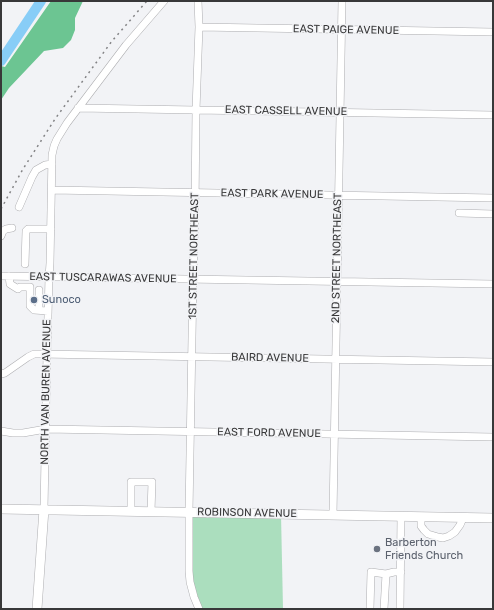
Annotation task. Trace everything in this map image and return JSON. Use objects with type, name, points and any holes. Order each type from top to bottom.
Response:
[{"type":"main road","name":"ROBINSON AVENUE","points":[[1,509],[493,518]]},
{"type":"main road","points":[[37,609],[44,510]]},
{"type":"street","name":"NORTH VAN BUREN AVENUE","points":[[44,510],[52,155],[55,141],[67,122],[126,44],[164,1]]},
{"type":"street","name":"1ST STREET NORTHEAST","points":[[198,1],[199,27],[190,432],[189,571],[190,582],[199,609]]},
{"type":"street","name":"2ND STREET NORTHEAST","points":[[333,515],[342,1]]},
{"type":"street","name":"EAST PAIGE AVENUE","points":[[199,27],[493,32]]},
{"type":"street","name":"EAST CASSELL AVENUE","points":[[78,108],[493,115]]},
{"type":"street","points":[[19,207],[36,170],[52,164]]},
{"type":"street","name":"EAST PARK AVENUE","points":[[52,190],[493,198]]},
{"type":"street","points":[[459,213],[493,214]]},
{"type":"street","points":[[1,236],[2,231],[12,228]]},
{"type":"street","points":[[25,264],[26,231],[28,229],[51,229]]},
{"type":"street","name":"EAST TUSCARAWAS AVENUE","points":[[1,276],[493,284]]},
{"type":"street","points":[[9,276],[10,284],[20,292],[33,289],[49,290]]},
{"type":"street","points":[[33,276],[33,289],[30,306],[34,310],[48,311]]},
{"type":"street","name":"BAIRD AVENUE","points":[[1,374],[5,373],[34,354],[493,362]]},
{"type":"street","name":"EAST FORD AVENUE","points":[[1,431],[13,434],[46,430],[493,437]]},
{"type":"street","points":[[130,511],[131,482],[152,482],[152,511]]},
{"type":"street","points":[[400,609],[401,516]]},
{"type":"street","points":[[421,517],[421,526],[428,534],[443,538],[455,532],[463,518]]},
{"type":"street","points":[[370,609],[371,572],[386,574],[401,572]]},
{"type":"street","points":[[384,609],[386,574]]},
{"type":"green space","points":[[51,1],[83,1],[75,18],[75,30],[71,40],[63,48],[44,51],[9,88],[1,100],[1,66],[5,67]]},
{"type":"green space","points":[[189,512],[281,514],[283,609],[199,609],[194,597]]},
{"type":"waterway","points":[[1,61],[41,1]]},
{"type":"railway","points":[[1,209],[23,169],[55,119],[112,41],[147,1]]},
{"type":"place","name":"Sunoco","points":[[34,300]]},
{"type":"place","name":"Barberton Friends Church","points":[[377,549]]}]
